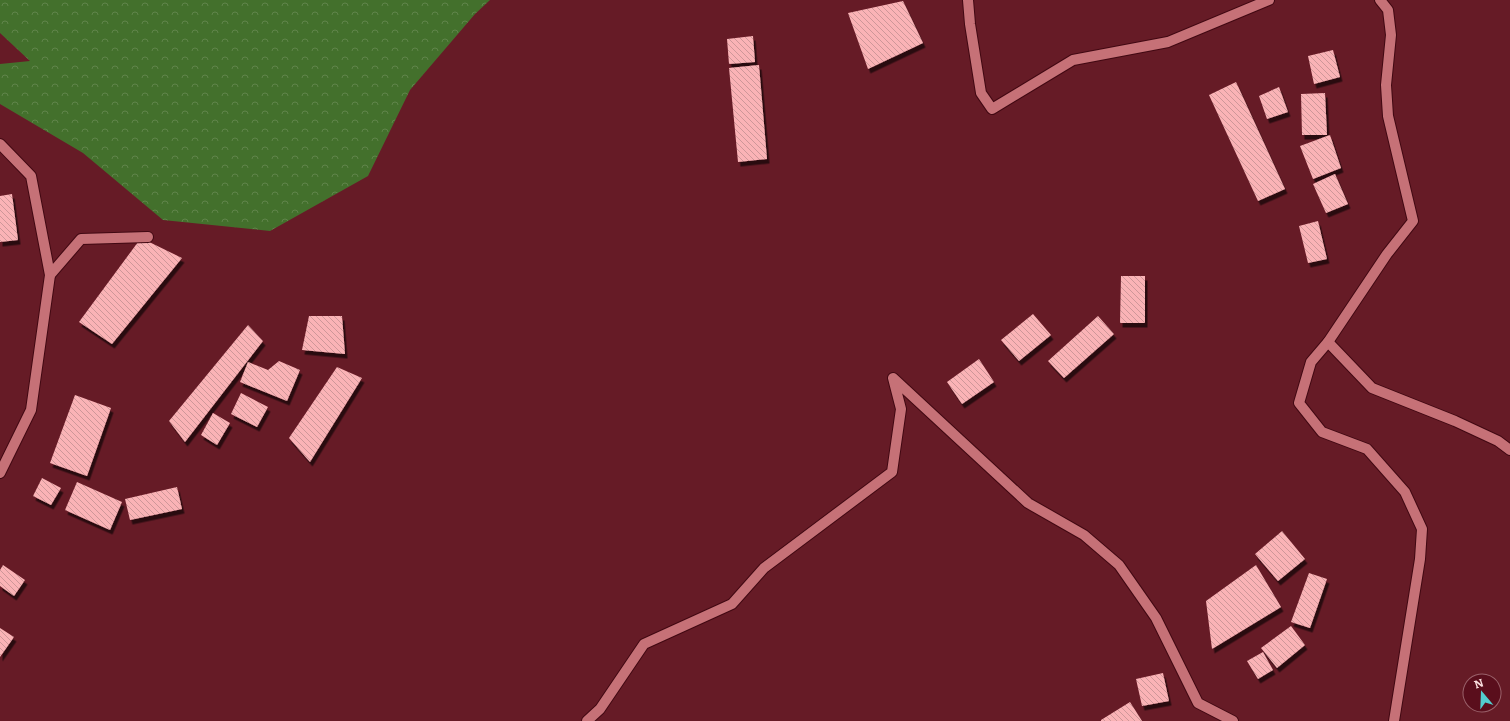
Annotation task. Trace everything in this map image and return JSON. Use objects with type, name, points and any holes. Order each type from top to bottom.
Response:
[{"type":"street","points":[[968,0],[980,92],[992,109],[1073,60],[1168,42],[1270,0]]},
{"type":"street","points":[[1380,0],[1388,10],[1391,35],[1386,85],[1388,116],[1414,221],[1387,254],[1328,342],[1312,362],[1299,403],[1322,432],[1367,449],[1405,492],[1422,529],[1420,559],[1394,721]]},
{"type":"street","points":[[0,144],[31,176],[50,275],[31,410],[0,474]]},
{"type":"street","points":[[50,275],[81,239],[148,237]]},
{"type":"street","points":[[1328,342],[1372,388],[1455,421],[1498,441],[1510,450]]},
{"type":"street","points":[[587,721],[600,709],[644,644],[732,604],[764,568],[892,472],[901,409],[893,378],[1028,503],[1084,535],[1120,565],[1156,618],[1198,703],[1233,721]]},
{"type":"green space","points":[[0,0],[490,0],[475,14],[410,90],[368,176],[270,231],[163,220],[83,153],[0,104],[0,64],[30,61],[0,33]]},
{"type":"building","points":[[903,1],[923,43],[868,69],[848,13]]},
{"type":"building","points":[[753,36],[755,62],[729,64],[727,39]]},
{"type":"building","points":[[1333,50],[1340,77],[1314,84],[1308,56]]},
{"type":"building","points":[[759,65],[767,159],[738,162],[729,68]]},
{"type":"building","points":[[1236,82],[1285,189],[1258,201],[1209,95]]},
{"type":"building","points":[[1279,87],[1288,112],[1267,119],[1259,96]]},
{"type":"building","points":[[1325,93],[1327,135],[1302,135],[1301,94]]},
{"type":"building","points":[[1330,135],[1341,168],[1313,179],[1300,146]]},
{"type":"building","points":[[1335,174],[1348,204],[1326,213],[1313,184]]},
{"type":"building","points":[[12,194],[18,240],[0,242],[0,196]]},
{"type":"building","points":[[1318,221],[1327,259],[1308,263],[1299,226]]},
{"type":"building","points":[[141,238],[182,258],[112,344],[79,322]]},
{"type":"building","points":[[1121,276],[1145,276],[1145,323],[1120,323]]},
{"type":"building","points":[[1033,314],[1051,335],[1019,361],[1001,340]]},
{"type":"building","points":[[309,316],[342,316],[345,354],[302,350]]},
{"type":"building","points":[[1098,316],[1114,334],[1064,378],[1048,361]]},
{"type":"building","points":[[248,325],[263,341],[185,442],[169,421]]},
{"type":"building","points":[[979,359],[994,382],[962,404],[947,382]]},
{"type":"building","points":[[279,361],[300,370],[287,401],[240,382],[248,362],[268,370]]},
{"type":"building","points":[[337,367],[362,378],[310,462],[289,438]]},
{"type":"building","points":[[241,393],[268,407],[257,427],[231,414]]},
{"type":"building","points":[[75,395],[111,408],[87,476],[50,463]]},
{"type":"building","points":[[213,413],[230,423],[217,445],[201,435]]},
{"type":"building","points":[[42,478],[61,488],[51,505],[33,496]]},
{"type":"building","points":[[77,482],[122,502],[110,530],[65,510]]},
{"type":"building","points":[[177,487],[182,509],[130,520],[125,499]]},
{"type":"building","points":[[1282,531],[1305,559],[1278,581],[1255,554]]},
{"type":"building","points":[[3,565],[25,580],[14,596],[0,586],[0,570]]},
{"type":"building","points":[[1256,565],[1281,607],[1212,649],[1206,601]]},
{"type":"building","points":[[1309,573],[1327,579],[1310,628],[1291,622]]},
{"type":"building","points":[[1291,626],[1305,645],[1277,668],[1261,648]]},
{"type":"building","points":[[0,628],[14,637],[0,657]]},
{"type":"building","points":[[1263,652],[1273,670],[1258,679],[1247,661]]},
{"type":"building","points":[[1163,673],[1169,701],[1142,706],[1136,679]]},
{"type":"building","points":[[1130,702],[1142,721],[1101,721],[1101,720]]}]
